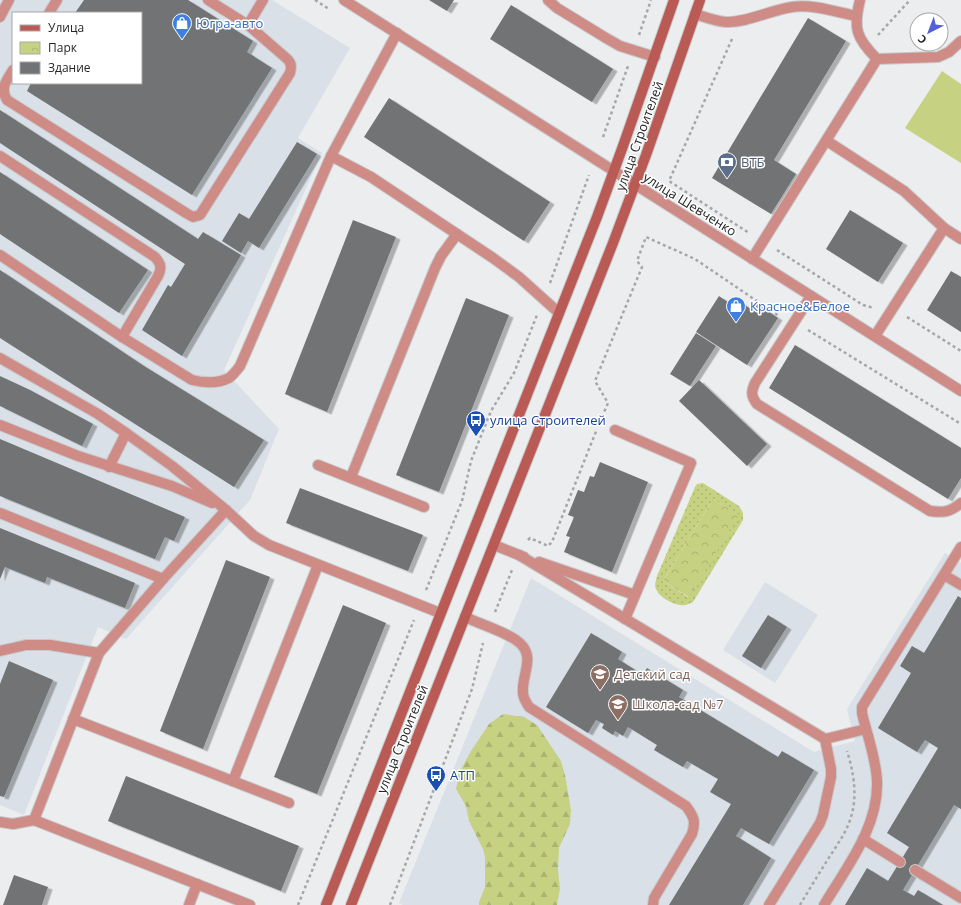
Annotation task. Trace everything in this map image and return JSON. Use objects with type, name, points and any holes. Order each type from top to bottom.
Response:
[{"type":"main road","name":"улица Строителей","points":[[326,905],[614,171],[655,58],[674,0]]},
{"type":"main road","name":"улица Строителей","points":[[351,905],[635,185],[700,0]]},
{"type":"street","points":[[0,17],[10,0]]},
{"type":"street","points":[[50,12],[57,0]]},
{"type":"street","points":[[12,72],[2,90],[6,100],[186,213],[193,217],[200,215],[290,73],[291,67],[290,62],[248,25],[208,0]]},
{"type":"street","points":[[248,25],[263,0]]},
{"type":"street","name":"улица Шевченко","points":[[344,0],[397,32],[635,185],[961,391]]},
{"type":"street","points":[[548,0],[557,8],[620,46],[655,58]]},
{"type":"street","points":[[860,0],[856,16],[857,30],[866,48],[877,59],[938,57],[949,52],[961,41]]},
{"type":"street","points":[[696,14],[726,22],[792,7],[808,6],[856,16]]},
{"type":"street","points":[[0,255],[122,337],[192,380],[217,382],[230,377],[240,366],[331,156],[397,32]]},
{"type":"street","points":[[752,259],[877,59]]},
{"type":"street","points":[[827,141],[904,191],[944,228],[961,239]]},
{"type":"street","points":[[0,156],[155,257],[161,264],[161,270],[158,276],[122,337]]},
{"type":"street","points":[[331,156],[371,177],[493,258],[519,277],[559,313]]},
{"type":"street","points":[[874,336],[944,228]]},
{"type":"street","points":[[351,477],[440,256],[457,234]]},
{"type":"street","points":[[811,296],[755,383],[752,391],[752,398],[757,404],[930,511],[942,513],[953,510],[961,503]]},
{"type":"street","points":[[0,358],[98,414],[126,433],[172,466],[226,510],[254,536],[269,545],[440,613]]},
{"type":"street","points":[[0,425],[109,467],[172,486],[226,510]]},
{"type":"street","points":[[615,430],[690,463],[625,619]]},
{"type":"street","points":[[109,467],[126,433]]},
{"type":"street","points":[[318,465],[424,507]]},
{"type":"street","points":[[34,820],[99,653],[226,510]]},
{"type":"street","points":[[0,513],[163,580]]},
{"type":"street","points":[[494,545],[635,595]]},
{"type":"street","points":[[824,905],[863,839],[874,812],[877,782],[876,767],[862,713],[862,707],[961,547]]},
{"type":"street","points":[[519,555],[824,739],[866,729]]},
{"type":"street","points":[[233,781],[318,565]]},
{"type":"street","points":[[944,575],[961,585]]},
{"type":"street","points":[[465,618],[517,640],[524,648],[528,657],[528,666],[523,692],[529,707],[686,806],[692,815],[695,825],[692,834],[654,898],[653,905]]},
{"type":"street","points":[[0,651],[26,645],[50,645],[99,653]]},
{"type":"street","points":[[73,719],[289,803]]},
{"type":"street","points":[[769,905],[820,823],[823,815],[831,770],[824,739]]},
{"type":"street","points":[[0,822],[13,824],[34,820],[250,905]]},
{"type":"street","points":[[863,839],[900,862]]},
{"type":"street","points":[[914,870],[961,898]]},
{"type":"street","points":[[189,905],[197,884]]},
{"type":"path","points":[[866,48],[910,0]]},
{"type":"path","points":[[739,20],[731,43],[669,181],[863,305],[889,313],[904,315],[961,351]]},
{"type":"path","points":[[298,905],[462,501],[471,461],[491,411],[514,373],[543,300],[589,174]]},
{"type":"shaded area","points":[[0,0],[272,0],[350,48],[298,138],[322,153],[224,370],[279,429],[250,500],[126,639],[98,627],[24,815],[0,805]]},
{"type":"shaded area","name":"Детский сад","points":[[945,553],[961,563],[961,905],[403,905],[399,903],[531,578],[814,752],[855,741],[847,709]]},
{"type":"shaded area","points":[[765,582],[818,615],[775,683],[723,650]]},
{"type":"green space","points":[[942,71],[961,84],[961,163],[905,128]]},
{"type":"green space","points":[[703,483],[739,506],[743,513],[743,520],[693,602],[680,605],[670,602],[660,595],[655,587],[655,583],[697,484]],"holes":[[[713,499],[738,515],[688,597],[663,581]]]},
{"type":"green space","points":[[713,499],[739,515],[689,597],[663,581]]},
{"type":"green space","points":[[503,714],[524,717],[537,725],[561,761],[565,775],[571,810],[570,824],[559,848],[558,870],[560,889],[557,905],[479,905],[485,887],[485,857],[483,849],[469,821],[466,806],[456,789],[459,773],[471,751],[489,724]]},
{"type":"building","points":[[84,0],[188,0],[253,41],[247,52],[272,68],[192,195],[27,91],[30,84],[142,84],[142,12],[76,12]]},
{"type":"building","points":[[429,0],[454,0],[447,11]]},
{"type":"building","points":[[511,5],[613,69],[592,102],[490,39]]},
{"type":"building","points":[[808,18],[846,41],[774,160],[796,174],[771,214],[712,178]]},
{"type":"building","points":[[389,98],[550,202],[524,241],[364,137]]},
{"type":"building","points":[[0,110],[198,239],[203,232],[241,255],[182,356],[142,330],[168,285],[171,287],[185,264],[0,143]]},
{"type":"building","points":[[297,142],[317,154],[259,248],[248,241],[241,253],[222,241],[239,213],[249,219]]},
{"type":"building","points":[[0,172],[148,270],[119,313],[0,234]]},
{"type":"building","points":[[850,210],[903,243],[878,282],[826,249]]},
{"type":"building","points":[[353,220],[396,237],[327,412],[285,394]]},
{"type":"building","points":[[0,270],[144,366],[264,440],[234,487],[0,338]]},
{"type":"building","points":[[951,271],[961,277],[961,332],[927,310]]},
{"type":"building","points":[[719,296],[735,307],[739,301],[752,310],[756,303],[778,318],[747,365],[696,332]]},
{"type":"building","points":[[466,298],[509,315],[439,492],[396,475]]},
{"type":"building","points":[[696,333],[716,346],[690,386],[670,374]]},
{"type":"building","points":[[795,345],[961,448],[961,478],[948,499],[769,388]]},
{"type":"building","points":[[0,376],[30,390],[93,424],[82,446],[0,406]]},
{"type":"building","points":[[699,380],[767,444],[747,466],[679,401]]},
{"type":"building","points":[[0,439],[185,517],[174,541],[165,537],[155,559],[0,496]]},
{"type":"building","points":[[600,462],[648,482],[612,572],[564,552],[570,537],[566,536],[574,517],[568,515],[578,490],[584,492],[590,476],[594,477]]},
{"type":"building","points":[[300,488],[423,535],[408,571],[286,523]]},
{"type":"building","points":[[0,528],[135,583],[125,608],[47,577],[45,583],[5,567],[0,579]]},
{"type":"building","points":[[226,560],[270,577],[203,749],[160,731]]},
{"type":"building","points":[[958,596],[961,598],[961,809],[954,805],[903,890],[914,896],[918,890],[943,905],[845,905],[867,868],[888,881],[909,847],[887,833],[938,748],[925,740],[917,752],[878,728],[911,673],[900,666],[912,646],[924,653]]},
{"type":"building","points":[[343,605],[386,623],[317,794],[274,777]]},
{"type":"building","points":[[768,615],[787,627],[761,668],[742,656]]},
{"type":"building","points":[[591,633],[622,652],[618,659],[643,675],[647,668],[683,690],[679,697],[778,757],[782,751],[814,770],[769,844],[741,828],[736,836],[771,858],[743,905],[669,905],[731,804],[710,792],[718,779],[687,761],[683,767],[654,750],[657,745],[628,727],[623,736],[615,731],[613,735],[602,728],[604,724],[596,720],[588,733],[546,707]]},
{"type":"building","points":[[9,661],[53,680],[4,797],[0,796],[0,684]]},
{"type":"building","points":[[126,776],[299,846],[281,891],[108,821]]},
{"type":"building","points":[[14,875],[48,887],[42,905],[3,905]]},
{"type":"place","name":"Югра-авто","points":[[182,40]]},
{"type":"place","name":"ВТБ","points":[[727,179]]},
{"type":"place","name":"Красное&Белое","points":[[736,323]]},
{"type":"place","name":"улица Строителей","points":[[476,437]]},
{"type":"place","name":"Детский сад","points":[[600,691]]},
{"type":"place","name":"Школа-сад №7","points":[[618,721]]},
{"type":"place","name":"АТП","points":[[436,792]]}]
